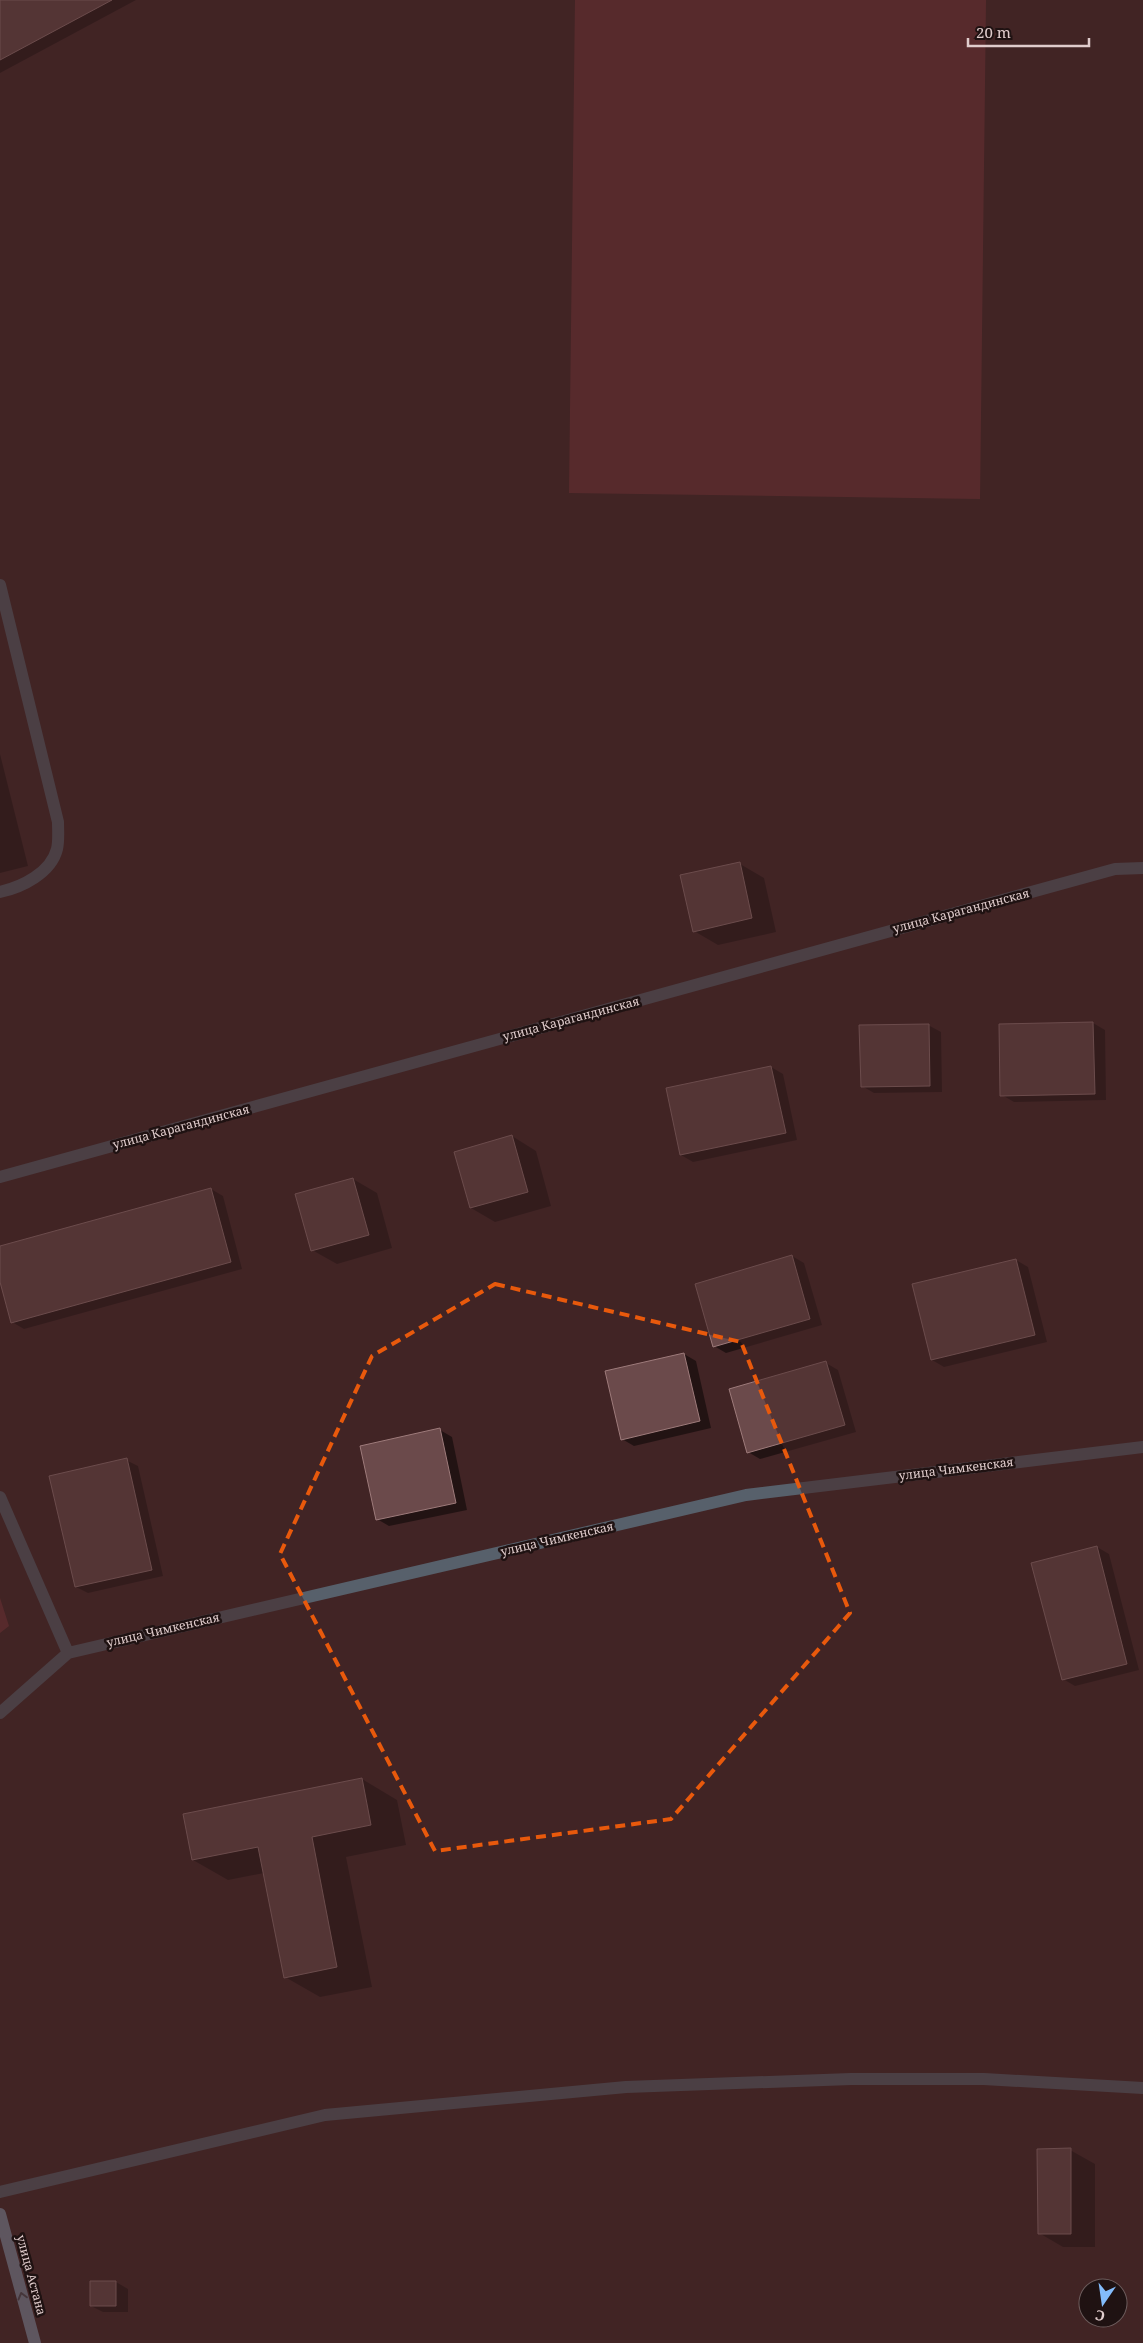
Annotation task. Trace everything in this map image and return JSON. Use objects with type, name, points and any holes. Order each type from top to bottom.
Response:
[{"type":"main road","name":"улица Астана","points":[[0,2214],[35,2343]]},
{"type":"street","points":[[0,585],[58,822],[57,850],[48,865],[34,878],[16,888],[0,892]]},
{"type":"street","name":"улица Карагандинская","points":[[0,1177],[1115,869],[1143,868]]},
{"type":"street","name":"улица Чимкенская","points":[[0,1713],[68,1653],[746,1495],[1143,1447]]},
{"type":"street","points":[[0,1497],[68,1653]]},
{"type":"street","points":[[0,2192],[325,2114],[626,2086],[851,2079],[984,2079],[1143,2088]]},
{"type":"highlighted area","points":[[495,1284],[741,1342],[850,1613],[671,1819],[435,1851],[280,1554],[372,1356]]},
{"type":"shaded area","points":[[575,0],[986,0],[980,499],[569,493]]},
{"type":"shaded area","points":[[0,1598],[9,1626],[0,1633]]},
{"type":"building","points":[[0,0],[112,0],[0,60]]},
{"type":"building","points":[[740,862],[752,918],[693,932],[680,875]]},
{"type":"building","points":[[1093,1022],[1095,1094],[1000,1096],[999,1024]]},
{"type":"building","points":[[929,1024],[930,1086],[861,1087],[859,1025]]},
{"type":"building","points":[[771,1066],[786,1133],[680,1155],[666,1088]]},
{"type":"building","points":[[512,1135],[528,1192],[470,1208],[454,1152]]},
{"type":"building","points":[[353,1178],[369,1235],[311,1251],[295,1194]]},
{"type":"building","points":[[211,1188],[231,1262],[11,1323],[0,1282],[0,1246]]},
{"type":"building","points":[[792,1255],[810,1319],[713,1347],[695,1284]]},
{"type":"building","points":[[1016,1259],[1035,1335],[931,1360],[912,1284]]},
{"type":"building","points":[[684,1353],[700,1421],[621,1440],[605,1371]]},
{"type":"building","points":[[826,1361],[845,1425],[747,1453],[729,1389]]},
{"type":"building","points":[[440,1428],[456,1503],[376,1520],[360,1446]]},
{"type":"building","points":[[127,1458],[152,1570],[75,1587],[49,1476]]},
{"type":"building","points":[[1097,1546],[1127,1664],[1062,1680],[1031,1563]]},
{"type":"building","points":[[362,1778],[371,1825],[312,1837],[337,1967],[284,1978],[258,1847],[192,1860],[183,1814]]},
{"type":"building","points":[[1071,2148],[1071,2234],[1038,2234],[1037,2149]]},
{"type":"building","points":[[90,2281],[116,2281],[116,2306],[90,2306]]}]
